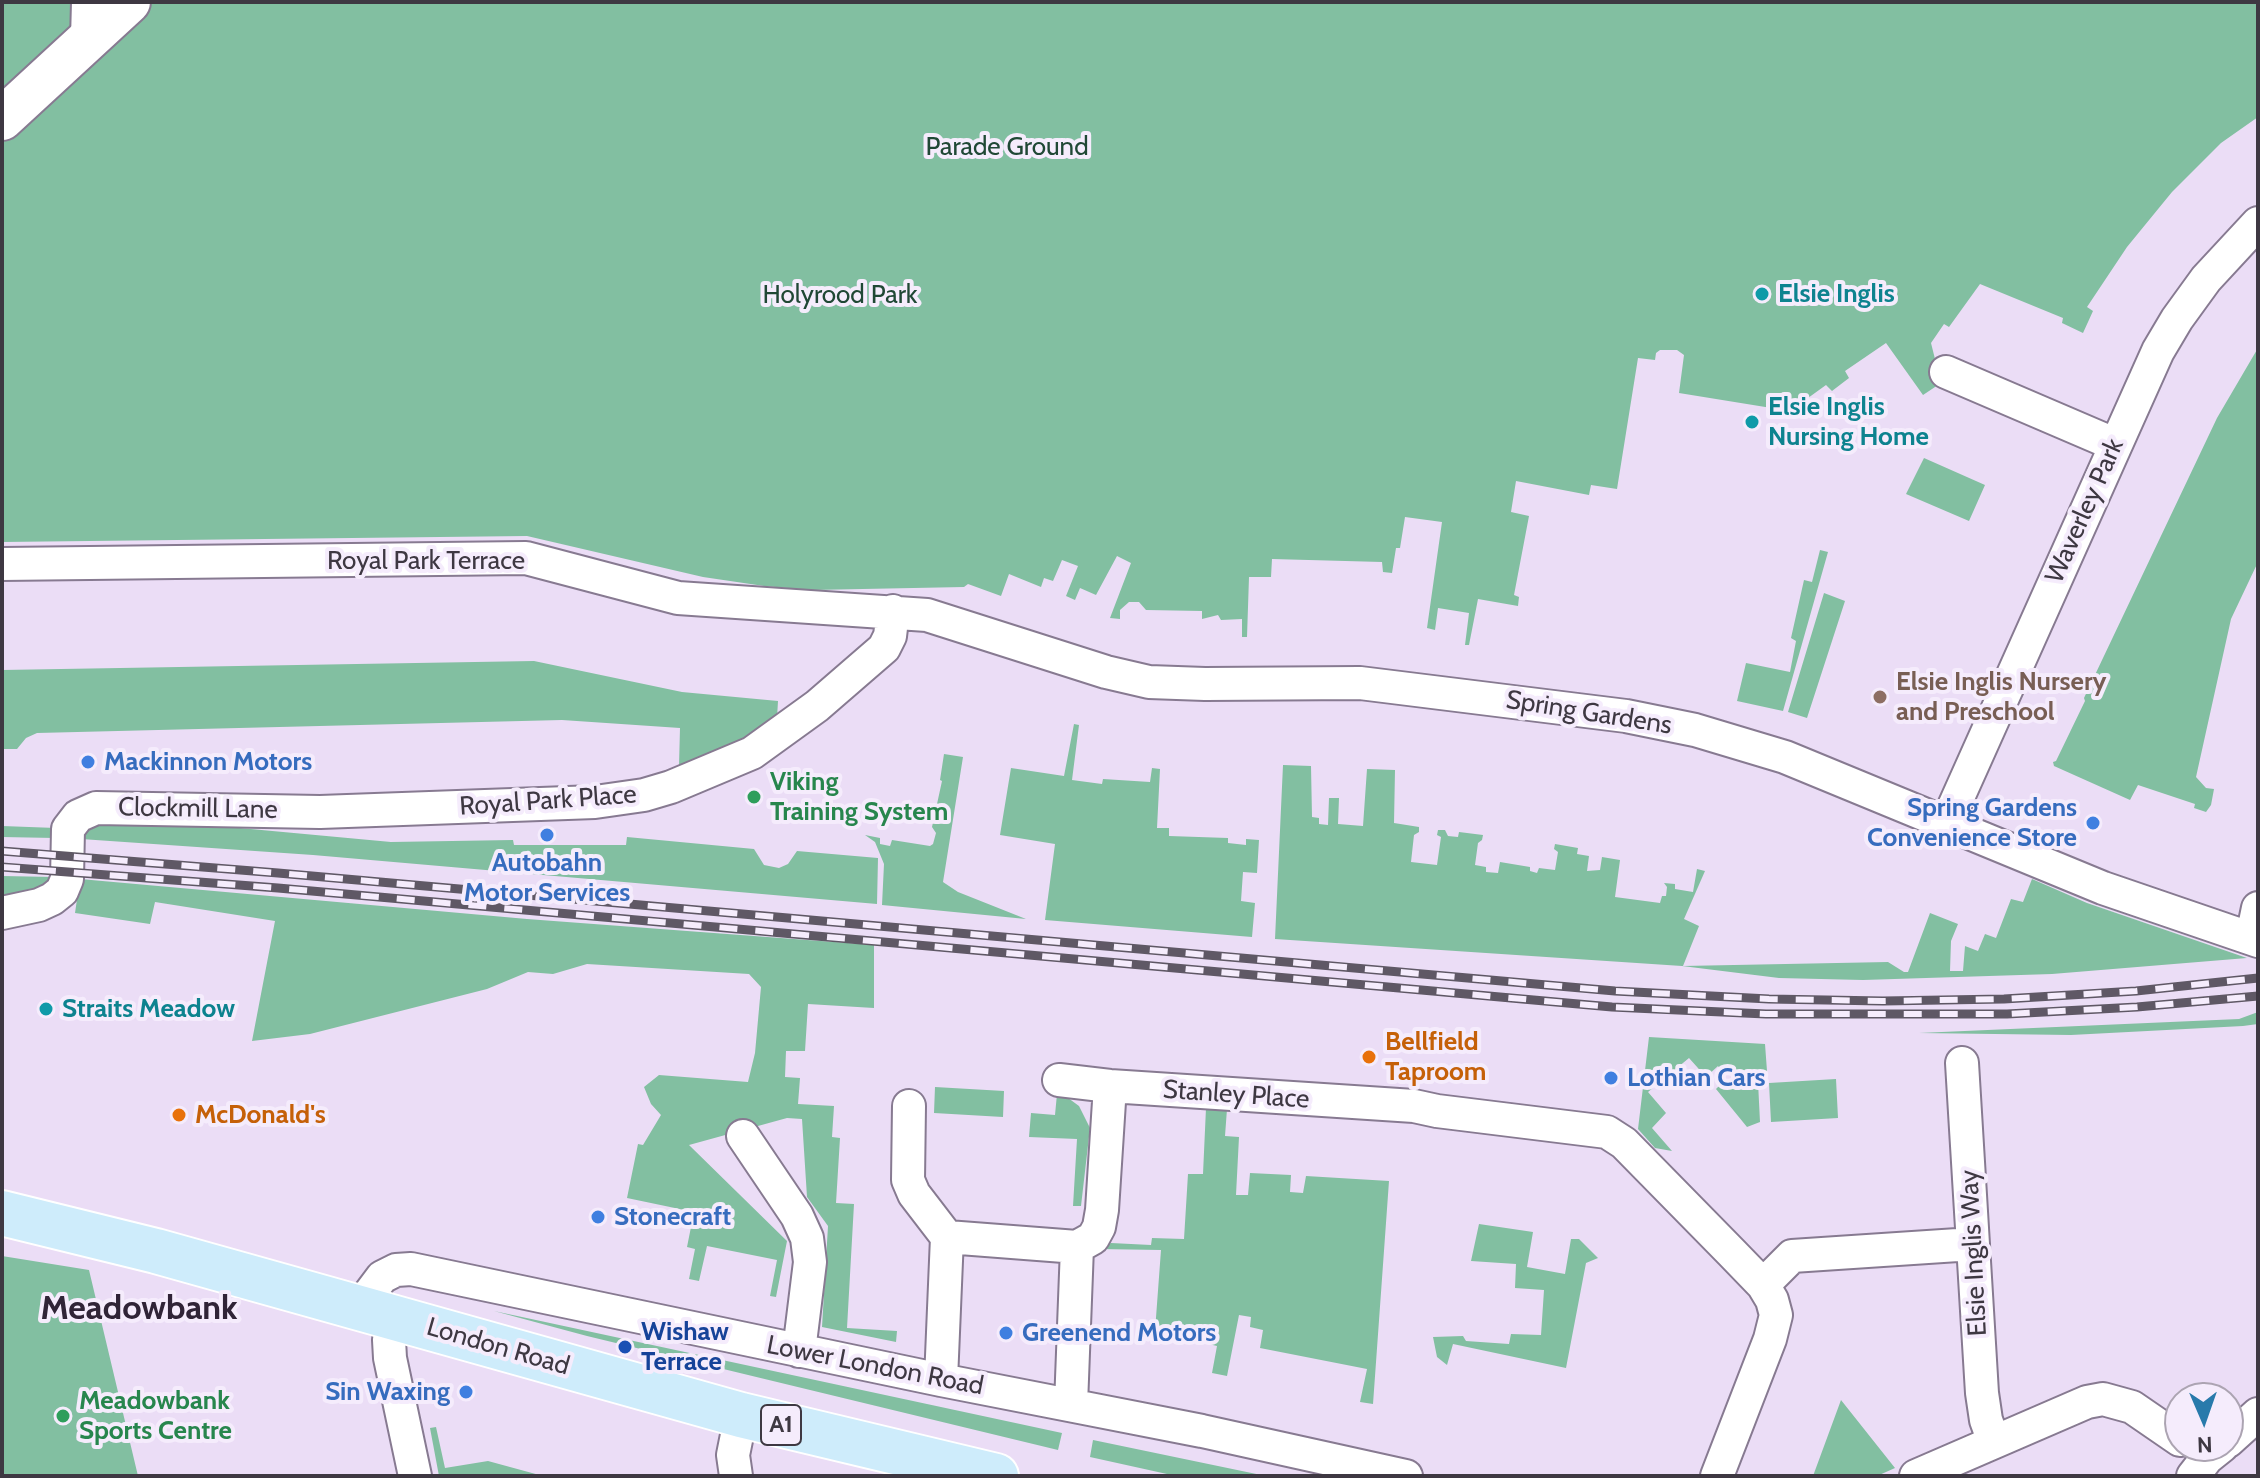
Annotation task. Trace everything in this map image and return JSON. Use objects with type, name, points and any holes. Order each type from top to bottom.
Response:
[{"type":"main road","name":"London Road","points":[[2,1213],[156,1251],[741,1415],[996,1476]]},
{"type":"street","points":[[2,119],[87,21],[129,2]]},
{"type":"street","name":"Waverley Park","points":[[1947,822],[2158,351],[2206,279],[2258,223]]},
{"type":"street","points":[[1946,372],[2114,444]]},
{"type":"street","name":"Royal Park Terrace","points":[[2,564],[526,558],[678,598],[782,607],[893,611]]},
{"type":"street","name":"Spring Gardens","points":[[893,611],[927,615],[1106,672],[1149,682],[1360,683],[1537,703],[1666,723],[1785,757],[2103,888],[2256,929]]},
{"type":"street","name":"Royal Park Place","points":[[320,812],[595,802],[644,795],[671,787],[752,753],[817,706],[884,648],[890,636],[893,611]]},
{"type":"street","name":"Clockmill Lane","points":[[2,913],[39,905],[62,891],[67,879],[66,835],[74,820],[89,810],[105,807],[320,812]]},
{"type":"street","name":"Elsie Inglis Way","points":[[1962,1063],[1982,1393],[1986,1420],[1994,1442]]},
{"type":"street","name":"Stanley Place","points":[[1059,1080],[1414,1106],[1607,1132],[1624,1143],[1763,1285]]},
{"type":"street","points":[[947,1237],[1077,1247],[1093,1238],[1099,1227],[1110,1086]]},
{"type":"street","points":[[909,1106],[908,1180],[914,1194],[947,1237],[941,1380]]},
{"type":"street","points":[[743,1136],[774,1179],[807,1238],[810,1262],[799,1351]]},
{"type":"street","points":[[1717,1476],[1773,1330],[1776,1315],[1763,1285],[1792,1256],[1973,1244]]},
{"type":"street","points":[[1071,1405],[1077,1247]]},
{"type":"street","name":"Lower London Road","points":[[380,1314],[370,1293],[382,1277],[396,1270],[411,1269],[1406,1476]]},
{"type":"street","points":[[380,1314],[389,1340],[415,1476]]},
{"type":"street","points":[[1916,1476],[2087,1402],[2103,1399],[2132,1407],[2164,1429]]},
{"type":"street","points":[[736,1476],[733,1455],[741,1415]]},
{"type":"green space","name":"Holyrood Park","points":[[2,2],[2258,2],[2258,117],[2221,143],[2172,192],[2127,247],[2087,307],[2093,311],[2083,333],[2062,323],[2063,318],[1980,284],[1949,327],[1944,324],[1931,343],[1941,383],[1923,395],[1886,343],[1845,371],[1849,378],[1832,391],[1826,385],[1790,411],[1679,393],[1684,355],[1677,350],[1660,350],[1655,360],[1638,358],[1617,489],[1591,485],[1589,495],[1516,481],[1511,512],[1529,516],[1514,595],[1519,597],[1518,606],[1478,599],[1469,645],[1465,645],[1469,613],[1438,608],[1435,630],[1427,628],[1442,522],[1405,517],[1392,573],[1383,572],[1382,562],[1272,559],[1271,577],[1249,577],[1247,637],[1242,637],[1242,619],[1221,620],[1218,615],[1202,619],[1202,611],[1146,610],[1139,602],[1129,602],[1120,610],[1120,619],[1110,618],[1131,563],[1117,556],[1096,595],[1080,588],[1075,600],[1066,596],[1078,566],[1062,560],[1053,581],[1044,578],[1041,587],[1009,574],[1001,596],[968,584],[964,587],[812,590],[764,586],[703,577],[527,536],[2,542]]},
{"type":"green space","points":[[2258,348],[2258,562],[2231,619],[2196,777],[2206,788],[2214,789],[2211,805],[2206,812],[2194,808],[2195,804],[2138,785],[2130,800],[2054,766],[2053,762],[2085,701],[2217,418]]},
{"type":"green space","points":[[1924,458],[1985,485],[1969,521],[1906,494]]},
{"type":"green space","points":[[1820,550],[1828,552],[1783,711],[1737,701],[1746,663],[1790,672],[1796,641],[1791,638],[1804,580],[1812,582]]},
{"type":"green space","points":[[1824,593],[1845,601],[1807,718],[1788,712]]},
{"type":"green space","points":[[534,661],[682,692],[778,701],[777,718],[754,735],[679,766],[680,728],[562,720],[37,733],[26,738],[17,749],[2,749],[2,670]]},
{"type":"green space","points":[[1074,724],[1079,725],[1072,780],[1102,784],[1103,779],[1150,782],[1152,768],[1160,769],[1157,828],[1169,828],[1169,836],[1228,838],[1228,843],[1246,845],[1246,839],[1259,840],[1257,873],[1243,872],[1241,901],[1255,903],[1252,937],[1045,920],[1055,844],[1000,835],[1011,768],[1064,776]]},
{"type":"green space","points":[[944,754],[963,757],[943,882],[958,892],[1026,919],[882,905],[884,864],[875,842],[865,835],[880,838],[880,844],[890,846],[892,840],[933,844],[936,833],[932,827],[942,781]]},
{"type":"green space","points":[[1283,765],[1311,766],[1312,817],[1319,818],[1319,824],[1328,825],[1329,798],[1339,798],[1338,824],[1363,826],[1367,769],[1395,770],[1394,823],[1419,827],[1419,832],[1414,835],[1411,862],[1437,865],[1441,837],[1437,835],[1438,830],[1445,830],[1448,836],[1458,837],[1459,832],[1483,835],[1478,843],[1475,865],[1486,867],[1486,872],[1498,873],[1500,862],[1530,867],[1530,871],[1537,873],[1539,868],[1555,870],[1558,852],[1554,849],[1555,844],[1578,848],[1577,854],[1589,856],[1587,871],[1600,870],[1602,857],[1620,860],[1615,897],[1660,903],[1662,896],[1666,896],[1664,883],[1675,884],[1675,889],[1693,892],[1697,869],[1705,871],[1684,919],[1699,926],[1683,966],[1888,962],[1908,972],[1930,913],[1958,924],[1951,941],[1950,971],[1963,971],[1965,946],[1978,951],[1985,934],[1996,938],[2011,899],[2023,902],[2032,879],[2087,903],[2247,958],[2052,974],[1863,980],[1779,978],[1682,966],[1275,939]]},
{"type":"green space","points":[[132,818],[391,842],[513,840],[514,845],[626,845],[627,837],[754,849],[764,865],[779,868],[788,864],[797,851],[878,858],[877,904],[313,855],[81,839],[85,825]]},
{"type":"green space","points":[[2,826],[56,828],[55,838],[2,837]]},
{"type":"green space","points":[[2,876],[54,877],[53,889],[2,904]]},
{"type":"green space","points":[[80,879],[527,919],[874,945],[874,1008],[808,1004],[805,1051],[786,1051],[785,1077],[800,1078],[798,1104],[834,1106],[832,1137],[840,1138],[836,1203],[854,1204],[847,1328],[897,1331],[896,1342],[822,1327],[828,1226],[807,1197],[802,1119],[787,1118],[689,1145],[787,1241],[776,1297],[770,1296],[777,1260],[707,1246],[699,1281],[689,1279],[695,1249],[687,1247],[694,1212],[627,1198],[638,1144],[643,1145],[661,1115],[651,1104],[644,1087],[659,1075],[748,1082],[755,1053],[761,987],[749,974],[587,964],[553,974],[528,972],[487,989],[310,1034],[252,1041],[275,921],[155,902],[150,924],[75,913]]},
{"type":"green space","points":[[2258,1012],[2258,1024],[2243,1026],[2071,1035],[1919,1033],[2239,1019]]},
{"type":"green space","points":[[1649,1037],[1765,1044],[1767,1071],[1722,1072],[1718,1066],[1706,1077],[1689,1058],[1648,1092],[1666,1113],[1652,1128],[1672,1151],[1655,1148],[1638,1129]]},
{"type":"green space","points":[[1836,1079],[1838,1118],[1771,1122],[1769,1083]]},
{"type":"green space","points":[[1758,1082],[1760,1122],[1747,1127],[1716,1089],[1720,1085]]},
{"type":"green space","points":[[935,1087],[1004,1091],[1003,1117],[934,1113]]},
{"type":"green space","points":[[1057,1094],[1064,1095],[1079,1106],[1090,1128],[1081,1206],[1073,1206],[1077,1139],[1029,1137],[1031,1113],[1055,1115]]},
{"type":"green space","points":[[1206,1108],[1227,1109],[1225,1136],[1239,1137],[1236,1195],[1248,1195],[1250,1173],[1291,1175],[1290,1192],[1303,1193],[1306,1176],[1389,1181],[1373,1404],[1360,1402],[1367,1369],[1260,1348],[1263,1330],[1250,1327],[1251,1317],[1239,1315],[1227,1376],[1212,1373],[1217,1346],[1155,1331],[1161,1250],[1098,1249],[1111,1243],[1151,1245],[1152,1238],[1184,1239],[1188,1174],[1203,1174]]},
{"type":"green space","points":[[1479,1224],[1533,1232],[1527,1267],[1565,1274],[1571,1239],[1579,1239],[1598,1258],[1586,1263],[1566,1368],[1453,1344],[1447,1365],[1437,1357],[1433,1337],[1463,1336],[1466,1341],[1509,1344],[1511,1334],[1541,1335],[1544,1290],[1515,1288],[1516,1264],[1471,1261]]},
{"type":"green space","name":"Meadowbank Sports Centre","points":[[2,1256],[89,1270],[138,1476],[2,1476]]},
{"type":"green space","points":[[494,1311],[1062,1433],[1058,1450]]},
{"type":"green space","points":[[1841,1400],[1895,1468],[1877,1476],[1813,1476]]},
{"type":"green space","points":[[436,1427],[445,1468],[488,1461],[543,1476],[439,1476],[430,1428]]},
{"type":"green space","points":[[1093,1440],[1266,1476],[1176,1476],[1090,1457]]},
{"type":"railway","points":[[2,851],[1615,991],[1769,999],[2004,999],[2136,991],[2258,978]]},
{"type":"railway","points":[[2,867],[278,888],[1612,1007],[1766,1014],[2007,1014],[2258,996]]},
{"type":"place","name":"Elsie Inglis","points":[[1762,294]]},
{"type":"place","name":"Elsie Inglis Nursing Home","points":[[1752,422]]},
{"type":"place","name":"Elsie Inglis Nursery and Preschool","points":[[1880,697]]},
{"type":"place","name":"Mackinnon Motors","points":[[88,762]]},
{"type":"place","name":"Viking Training System","points":[[754,797]]},
{"type":"place","name":"Spring Gardens Convenience Store","points":[[2093,823]]},
{"type":"place","name":"Autobahn Motor Services","points":[[547,835]]},
{"type":"place","name":"Straits Meadow","points":[[46,1009]]},
{"type":"place","name":"Bellfield Taproom","points":[[1369,1057]]},
{"type":"place","name":"Lothian Cars","points":[[1611,1078]]},
{"type":"place","name":"McDonald's","points":[[179,1115]]},
{"type":"place","name":"Stonecraft","points":[[598,1217]]},
{"type":"place","name":"Greenend Motors","points":[[1006,1333]]},
{"type":"place","name":"Wishaw Terrace","points":[[625,1347]]},
{"type":"place","name":"Sin Waxing","points":[[466,1392]]},
{"type":"place","name":"Meadowbank Sports Centre","points":[[63,1416]]},
{"type":"district","name":"Meadowbank","points":[[139,1309]]},
{"type":"park label","name":"Parade Ground","points":[[1007,147]]}]
